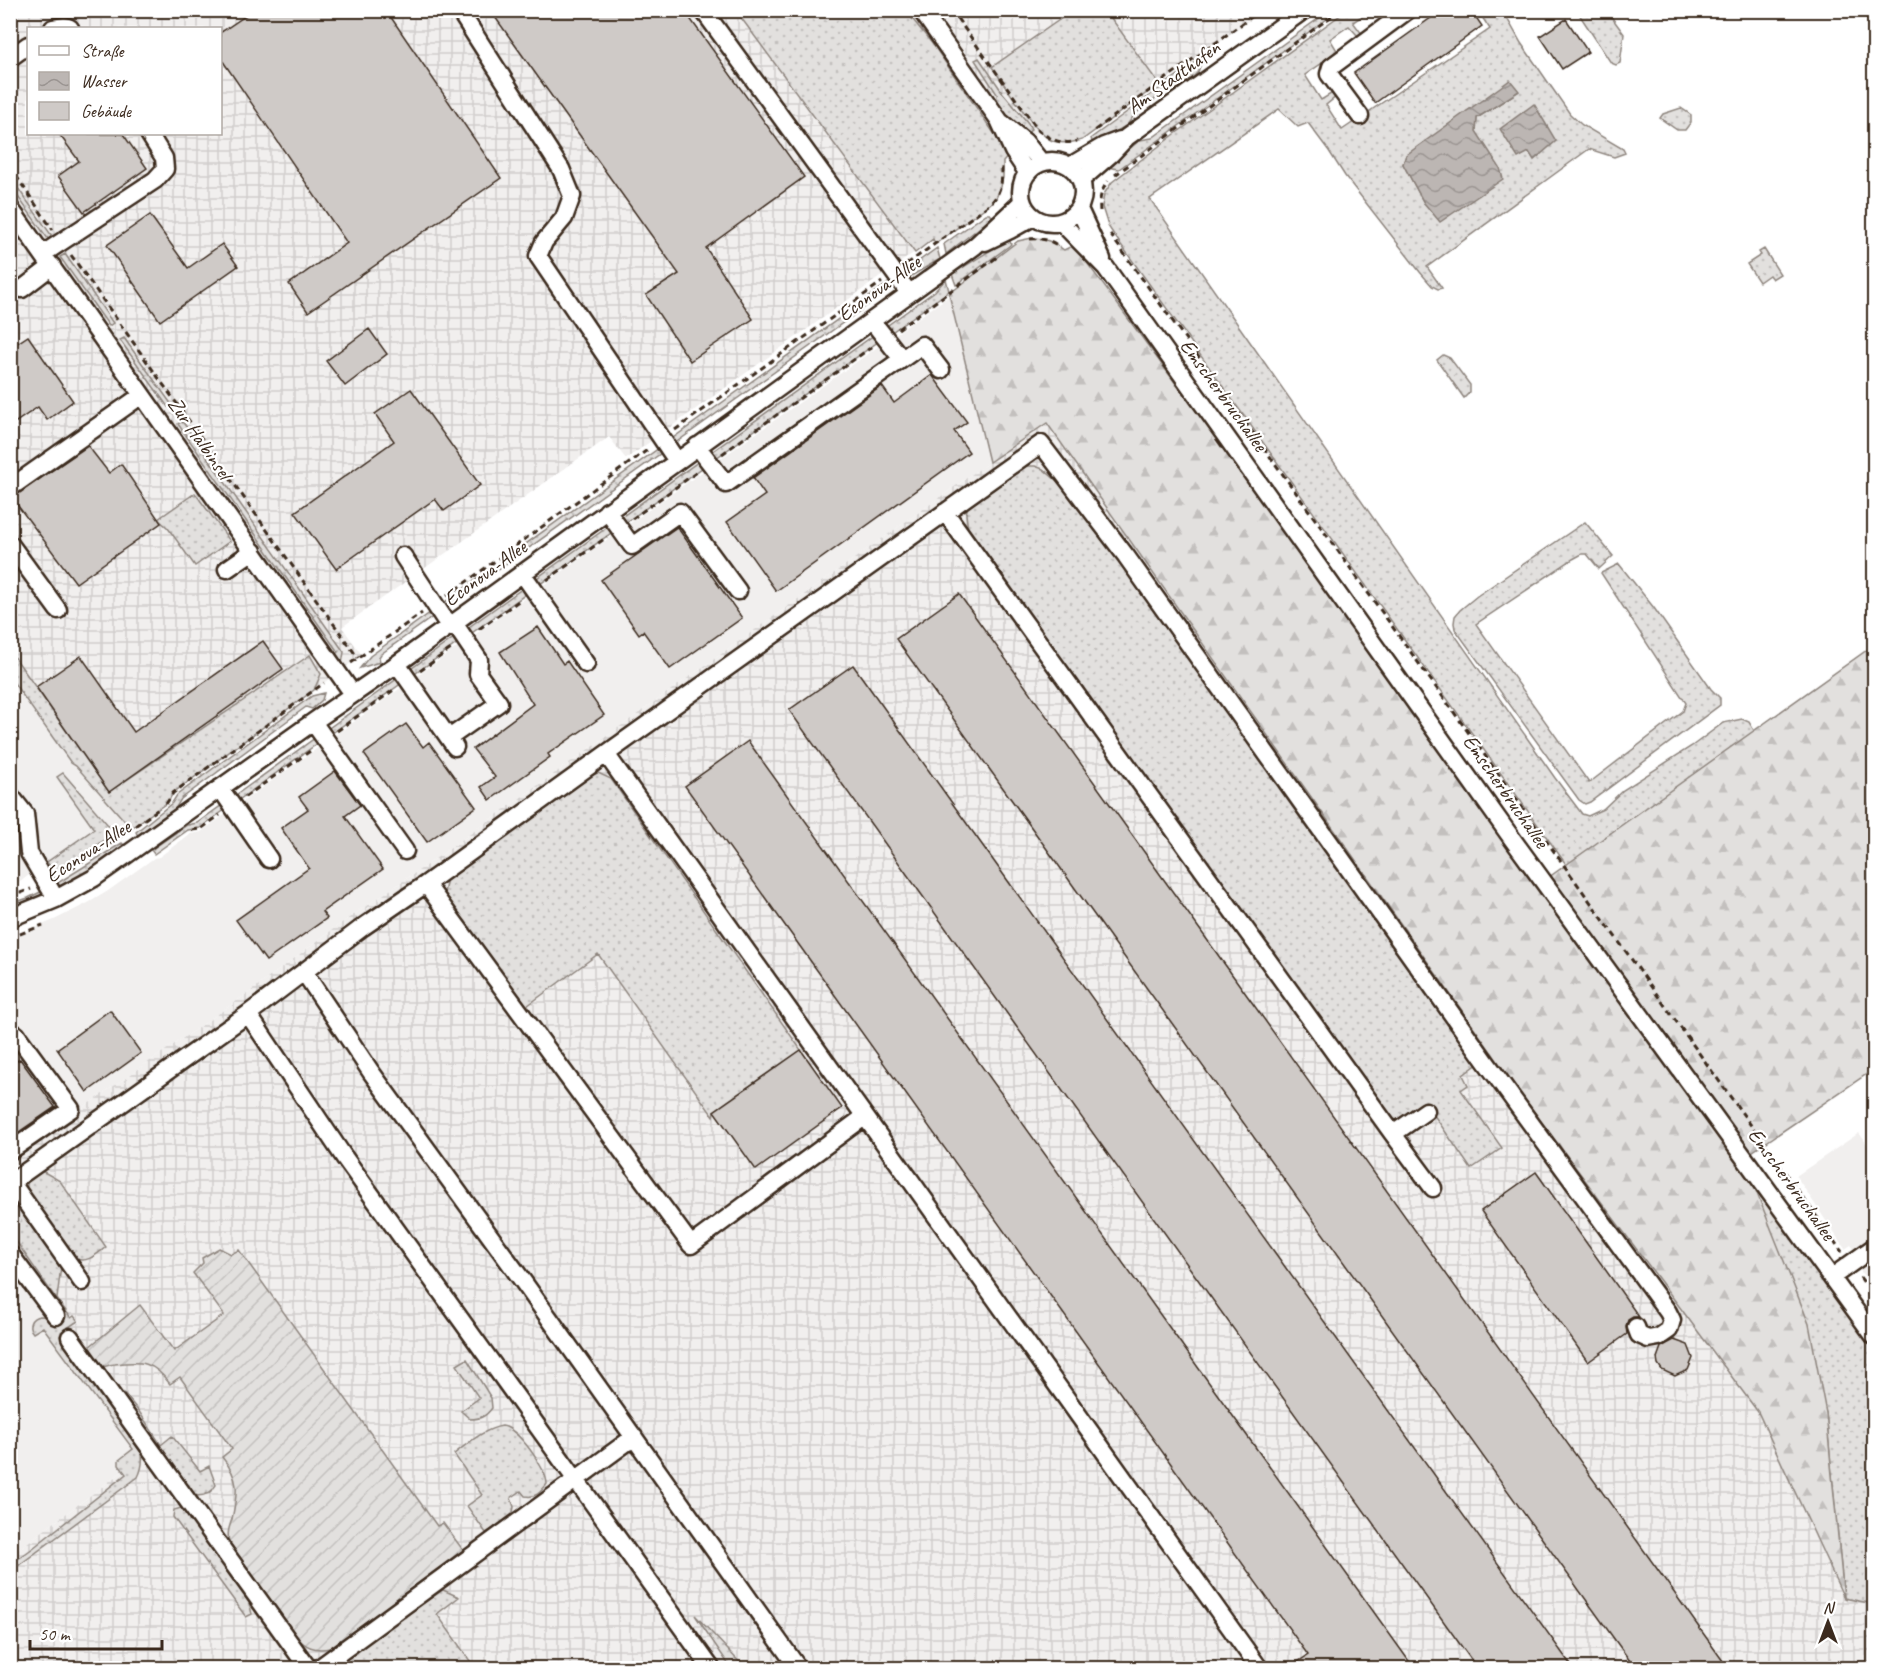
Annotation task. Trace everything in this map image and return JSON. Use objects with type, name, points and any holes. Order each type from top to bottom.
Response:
[{"type":"street","points":[[459,10],[561,169],[572,196],[564,218],[544,242],[537,256],[676,461]]},
{"type":"street","points":[[703,10],[909,294]]},
{"type":"street","points":[[921,10],[999,120],[1025,142],[1034,167]]},
{"type":"street","name":"Am Stadthafen","points":[[1081,180],[1127,137],[1304,10]]},
{"type":"street","points":[[1360,116],[1329,74],[1330,67],[1408,10]]},
{"type":"street","points":[[10,58],[27,46]]},
{"type":"street","points":[[22,288],[48,260],[61,241],[156,180],[165,169],[164,158],[150,135]]},
{"type":"street","name":"Am Stadthafen","points":[[1070,166],[1104,146],[1127,137]]},
{"type":"street","points":[[1051,160],[1070,166],[1081,180],[1083,191],[1078,209],[1072,216],[1061,222],[1051,223],[1033,217],[1022,202],[1020,192],[1022,183],[1034,167],[1051,160]]},
{"type":"street","name":"Econova-Allee","points":[[10,918],[56,899],[94,878],[397,664],[975,246],[1022,202]]},
{"type":"street","name":"Zur Halbinsel","points":[[10,208],[353,694]]},
{"type":"street","name":"Emscherbruchallee","points":[[1078,209],[1106,268]]},
{"type":"street","name":"Econova-Allee","points":[[975,246],[1033,217]]},
{"type":"street","name":"Emscherbruchallee","points":[[1061,222],[1106,268],[1513,840],[1875,1336]]},
{"type":"street","points":[[872,321],[902,359]]},
{"type":"street","points":[[698,446],[726,484],[922,345],[941,370]]},
{"type":"street","points":[[10,488],[142,395]]},
{"type":"street","points":[[82,1282],[11,1183],[249,1014],[363,927],[1041,444],[1126,556],[1486,1062],[1668,1312],[1671,1320],[1670,1330],[1648,1340],[1639,1335],[1636,1328]]},
{"type":"street","points":[[607,511],[632,546],[680,512],[738,591]]},
{"type":"street","points":[[945,512],[1433,1188]]},
{"type":"street","points":[[10,544],[58,610]]},
{"type":"street","points":[[227,569],[253,551]]},
{"type":"street","points":[[397,664],[452,742],[499,703],[478,674],[479,660],[435,604],[404,556]]},
{"type":"street","points":[[522,573],[586,664]]},
{"type":"street","points":[[313,722],[405,851]]},
{"type":"street","points":[[606,754],[1259,1668]]},
{"type":"street","points":[[220,788],[269,859]]},
{"type":"street","points":[[10,795],[25,814],[29,853],[56,899]]},
{"type":"street","points":[[426,884],[691,1245],[864,1117]]},
{"type":"street","points":[[304,972],[371,1072],[798,1668]]},
{"type":"street","points":[[249,1014],[344,1157],[711,1668]]},
{"type":"street","points":[[10,1038],[16,1034],[72,1109],[10,1151]]},
{"type":"street","points":[[1394,1134],[1426,1111]]},
{"type":"street","points":[[1832,1277],[1875,1247]]},
{"type":"street","points":[[10,1254],[56,1316]]},
{"type":"street","points":[[70,1337],[308,1668]]},
{"type":"street","points":[[320,1668],[634,1437]]},
{"type":"path","points":[[951,10],[1039,131]]},
{"type":"path","points":[[1091,133],[1262,10]]},
{"type":"path","points":[[1114,176],[1340,10]]},
{"type":"path","points":[[10,166],[358,658]]},
{"type":"path","points":[[10,897],[46,883],[98,852],[168,802],[173,793],[358,658],[990,204]]},
{"type":"path","points":[[1104,225],[1875,1297]]},
{"type":"shaded area","points":[[11,11],[1262,11],[1082,140],[1069,143],[1059,142],[1049,139],[1039,131],[1013,151],[1003,162],[1001,187],[990,204],[935,244],[933,239],[626,459],[609,437],[342,627],[362,655],[173,793],[168,802],[131,828],[71,763],[11,679]]},
{"type":"shaded area","points":[[949,296],[989,462],[11,1161],[11,938],[88,903],[190,834],[201,832]]},
{"type":"shaded area","points":[[1047,423],[1521,1095],[1758,1412],[1843,1598],[1874,1604],[1874,1668],[11,1668],[11,1555],[147,1453],[11,1226],[11,1161],[88,1104],[251,991],[340,924],[431,862],[989,462]]},
{"type":"shaded area","points":[[11,679],[71,763],[127,824],[115,833],[63,773],[57,777],[94,829],[11,889]]},
{"type":"shaded area","points":[[1859,1133],[1874,1154],[1874,1291],[1859,1269],[1865,1264],[1851,1245],[1845,1249],[1796,1176]]},
{"type":"shaded area","points":[[10,1226],[147,1453],[11,1555],[10,1555]]},
{"type":"green space","points":[[736,11],[906,11],[934,46],[1009,155],[1003,162],[1003,177],[996,198],[935,244],[933,239],[915,253]]},
{"type":"green space","points":[[1072,11],[1106,11],[1159,84],[1082,140],[1061,143],[1042,134],[992,67]]},
{"type":"green space","points":[[1329,11],[1338,11],[1119,169],[1109,166],[1140,140],[1152,138]]},
{"type":"green space","points":[[1346,11],[1370,11],[1353,22],[1362,34],[1358,36],[1349,26],[1330,39],[1338,52],[1305,75],[1321,100],[1334,92],[1337,96],[1326,105],[1342,130],[1490,29],[1478,11],[1503,11],[1521,43],[1570,114],[1582,125],[1623,149],[1625,153],[1614,157],[1589,149],[1427,267],[1442,288],[1432,286],[1420,272],[1345,176],[1308,123],[1298,127],[1279,109],[1150,199],[1582,814],[1588,816],[1603,809],[1623,790],[1692,746],[1723,723],[1742,719],[1749,722],[1755,732],[1568,867],[1108,226],[1102,207],[1104,194],[1112,182]],"holes":[[[1519,91],[1477,118],[1476,131],[1424,203],[1403,164],[1406,155]]]},
{"type":"green space","points":[[1577,11],[1607,11],[1624,34],[1620,63],[1616,65],[1611,63]]},
{"type":"green space","points":[[1203,57],[1198,72],[1191,79],[1182,80],[1135,114],[1127,125],[1093,146],[1091,138]]},
{"type":"green space","points":[[979,58],[1003,93],[1028,123],[1031,129],[1026,137],[998,105],[997,94],[975,60]]},
{"type":"green space","points":[[1681,108],[1691,115],[1691,122],[1685,130],[1677,130],[1660,118],[1663,114]]},
{"type":"green space","points":[[10,177],[52,236],[48,239],[11,187]]},
{"type":"green space","points":[[986,214],[993,217],[946,254],[944,244]]},
{"type":"green space","points":[[1032,238],[1049,241],[1064,250],[1074,245],[1542,882],[1874,645],[1874,1069],[1743,1158],[1809,1324],[1826,1413],[1844,1598],[1758,1412],[1523,1097],[1047,423],[989,462],[949,294],[1018,241]]},
{"type":"green space","points":[[1009,239],[1011,244],[1009,246],[956,285],[952,274]]},
{"type":"green space","points":[[937,248],[940,259],[893,287],[381,654],[380,662],[360,668],[370,656]]},
{"type":"green space","points":[[1764,249],[1780,274],[1772,279],[1769,275],[1759,282],[1747,264],[1761,255],[1759,252]]},
{"type":"green space","points":[[65,254],[113,323],[109,326],[60,257]]},
{"type":"green space","points":[[946,279],[949,291],[200,828],[188,830],[154,854],[151,850],[187,825],[197,823],[935,291]]},
{"type":"green space","points":[[124,338],[172,405],[168,407],[120,340]]},
{"type":"green space","points":[[1443,355],[1450,358],[1470,385],[1470,392],[1464,398],[1437,360]]},
{"type":"green space","points":[[182,421],[344,652],[342,664],[334,656],[338,652],[178,424]]},
{"type":"green space","points":[[1024,466],[1043,469],[1076,497],[1479,1063],[1463,1075],[1468,1085],[1461,1090],[1502,1148],[1471,1169],[1425,1102],[1397,1121],[1390,1116],[968,530],[966,514],[968,505]]},
{"type":"green space","points":[[195,493],[230,541],[195,566],[168,528],[158,519]]},
{"type":"green space","points":[[1585,522],[1613,556],[1599,569],[1587,554],[1582,554],[1476,624],[1589,783],[1683,711],[1686,703],[1601,573],[1619,564],[1720,698],[1720,705],[1585,804],[1579,800],[1455,629],[1454,623],[1455,616],[1460,610],[1477,596]]},
{"type":"green space","points":[[11,652],[109,792],[310,655],[321,674],[314,690],[173,793],[168,802],[131,828],[71,763],[11,679]]},
{"type":"green space","points":[[324,693],[322,700],[312,709],[306,707],[181,799],[175,809],[138,836],[136,832],[172,803],[177,795],[312,696]]},
{"type":"green space","points":[[63,773],[115,833],[54,872],[47,862],[94,829],[57,777]]},
{"type":"green space","points":[[598,773],[611,779],[801,1050],[714,1111],[713,1116],[598,954],[524,1008],[449,905],[444,894],[447,877],[587,777]]},
{"type":"green space","points":[[122,843],[125,846],[70,882],[11,908],[10,904],[53,886]]},
{"type":"green space","points":[[1743,1158],[1874,1323],[1874,1604],[1844,1598],[1826,1413]]},
{"type":"green space","points":[[39,1171],[60,1181],[106,1247],[95,1256],[83,1260],[73,1258],[26,1191],[28,1179]]},
{"type":"green space","points":[[10,1198],[16,1202],[61,1266],[57,1299],[71,1318],[74,1316],[78,1321],[61,1332],[60,1336],[142,1454],[138,1477],[11,1571],[11,1564],[126,1474],[119,1465],[119,1460],[133,1449],[43,1327],[33,1333],[31,1331],[30,1323],[34,1318],[40,1316],[55,1318],[64,1310],[11,1234]]},
{"type":"green space","points":[[219,1248],[231,1254],[239,1250],[437,1526],[443,1523],[463,1550],[330,1648],[311,1647],[295,1636],[229,1542],[228,1533],[236,1501],[236,1486],[232,1472],[222,1457],[232,1449],[180,1377],[170,1384],[158,1371],[140,1363],[101,1367],[94,1361],[90,1352],[89,1347],[140,1305],[174,1351],[224,1315],[193,1273],[203,1263],[202,1258]]},
{"type":"green space","points":[[467,1359],[491,1398],[492,1408],[485,1415],[470,1419],[461,1411],[479,1398],[457,1365]]},
{"type":"green space","points":[[124,1393],[161,1445],[172,1436],[200,1471],[209,1466],[216,1485],[212,1491],[199,1496],[192,1495],[122,1399]]},
{"type":"green space","points":[[502,1426],[515,1433],[537,1459],[547,1484],[535,1495],[525,1496],[521,1491],[511,1498],[514,1507],[512,1517],[486,1533],[467,1506],[482,1495],[454,1454],[483,1433]]},
{"type":"green space","points":[[181,1508],[249,1602],[252,1614],[246,1617],[173,1517],[174,1510]]},
{"type":"green space","points":[[443,1590],[459,1597],[437,1614],[475,1668],[338,1668],[349,1654]]},
{"type":"green space","points":[[695,1615],[745,1668],[731,1668]]},
{"type":"water","points":[[1510,80],[1519,91],[1477,118],[1476,131],[1500,168],[1503,179],[1440,222],[1424,203],[1403,164],[1406,155]]},
{"type":"water","points":[[1534,104],[1556,141],[1534,160],[1529,152],[1518,158],[1500,129]]},
{"type":"building","points":[[254,10],[386,10],[501,178],[308,312],[289,284],[347,243],[222,60],[222,32]]},
{"type":"building","points":[[490,10],[684,10],[804,177],[706,248],[753,319],[690,361],[646,295],[679,274]]},
{"type":"building","points":[[1442,10],[1471,10],[1482,26],[1375,103],[1354,73]]},
{"type":"building","points":[[1566,19],[1588,52],[1562,69],[1540,36]]},
{"type":"building","points":[[60,135],[124,135],[147,168],[84,212],[58,176],[79,161]]},
{"type":"building","points":[[150,215],[188,268],[222,244],[238,266],[160,321],[107,245]]},
{"type":"building","points":[[369,329],[387,354],[345,386],[326,361]]},
{"type":"building","points":[[28,336],[73,401],[47,420],[38,407],[10,426],[10,348]]},
{"type":"building","points":[[932,375],[967,422],[954,431],[969,452],[776,591],[727,522],[765,495],[753,478],[882,386],[894,403]]},
{"type":"building","points":[[411,389],[480,485],[444,511],[435,499],[336,569],[295,512],[394,441],[375,414]]},
{"type":"building","points":[[88,446],[109,473],[121,464],[161,523],[76,583],[12,498]]},
{"type":"building","points":[[677,527],[742,618],[670,669],[643,631],[639,634],[601,580]]},
{"type":"building","points":[[959,594],[1728,1668],[1635,1668],[896,639]]},
{"type":"building","points":[[538,627],[563,664],[567,661],[604,715],[548,754],[550,757],[490,800],[481,787],[495,777],[473,749],[533,704],[500,652]]},
{"type":"building","points":[[263,641],[283,669],[109,792],[36,687],[81,656],[134,732]]},
{"type":"building","points":[[853,665],[1573,1668],[1477,1668],[789,710]]},
{"type":"building","points":[[406,724],[423,747],[429,742],[476,807],[427,842],[364,754]]},
{"type":"building","points":[[748,741],[1414,1668],[1289,1668],[1308,1655],[685,786]]},
{"type":"building","points":[[335,771],[360,805],[345,816],[383,869],[322,912],[327,918],[266,961],[236,920],[309,868],[281,828],[308,809],[299,797]]},
{"type":"building","points":[[110,1010],[141,1053],[87,1092],[57,1049]]},
{"type":"building","points":[[801,1050],[842,1108],[756,1170],[714,1111]]},
{"type":"building","points":[[20,1059],[55,1107],[10,1138],[10,1065]]},
{"type":"building","points":[[1536,1172],[1639,1317],[1628,1320],[1627,1334],[1588,1362],[1481,1211]]},
{"type":"building","points":[[1674,1340],[1688,1345],[1693,1358],[1688,1370],[1675,1376],[1662,1370],[1657,1358],[1661,1347]]}]
